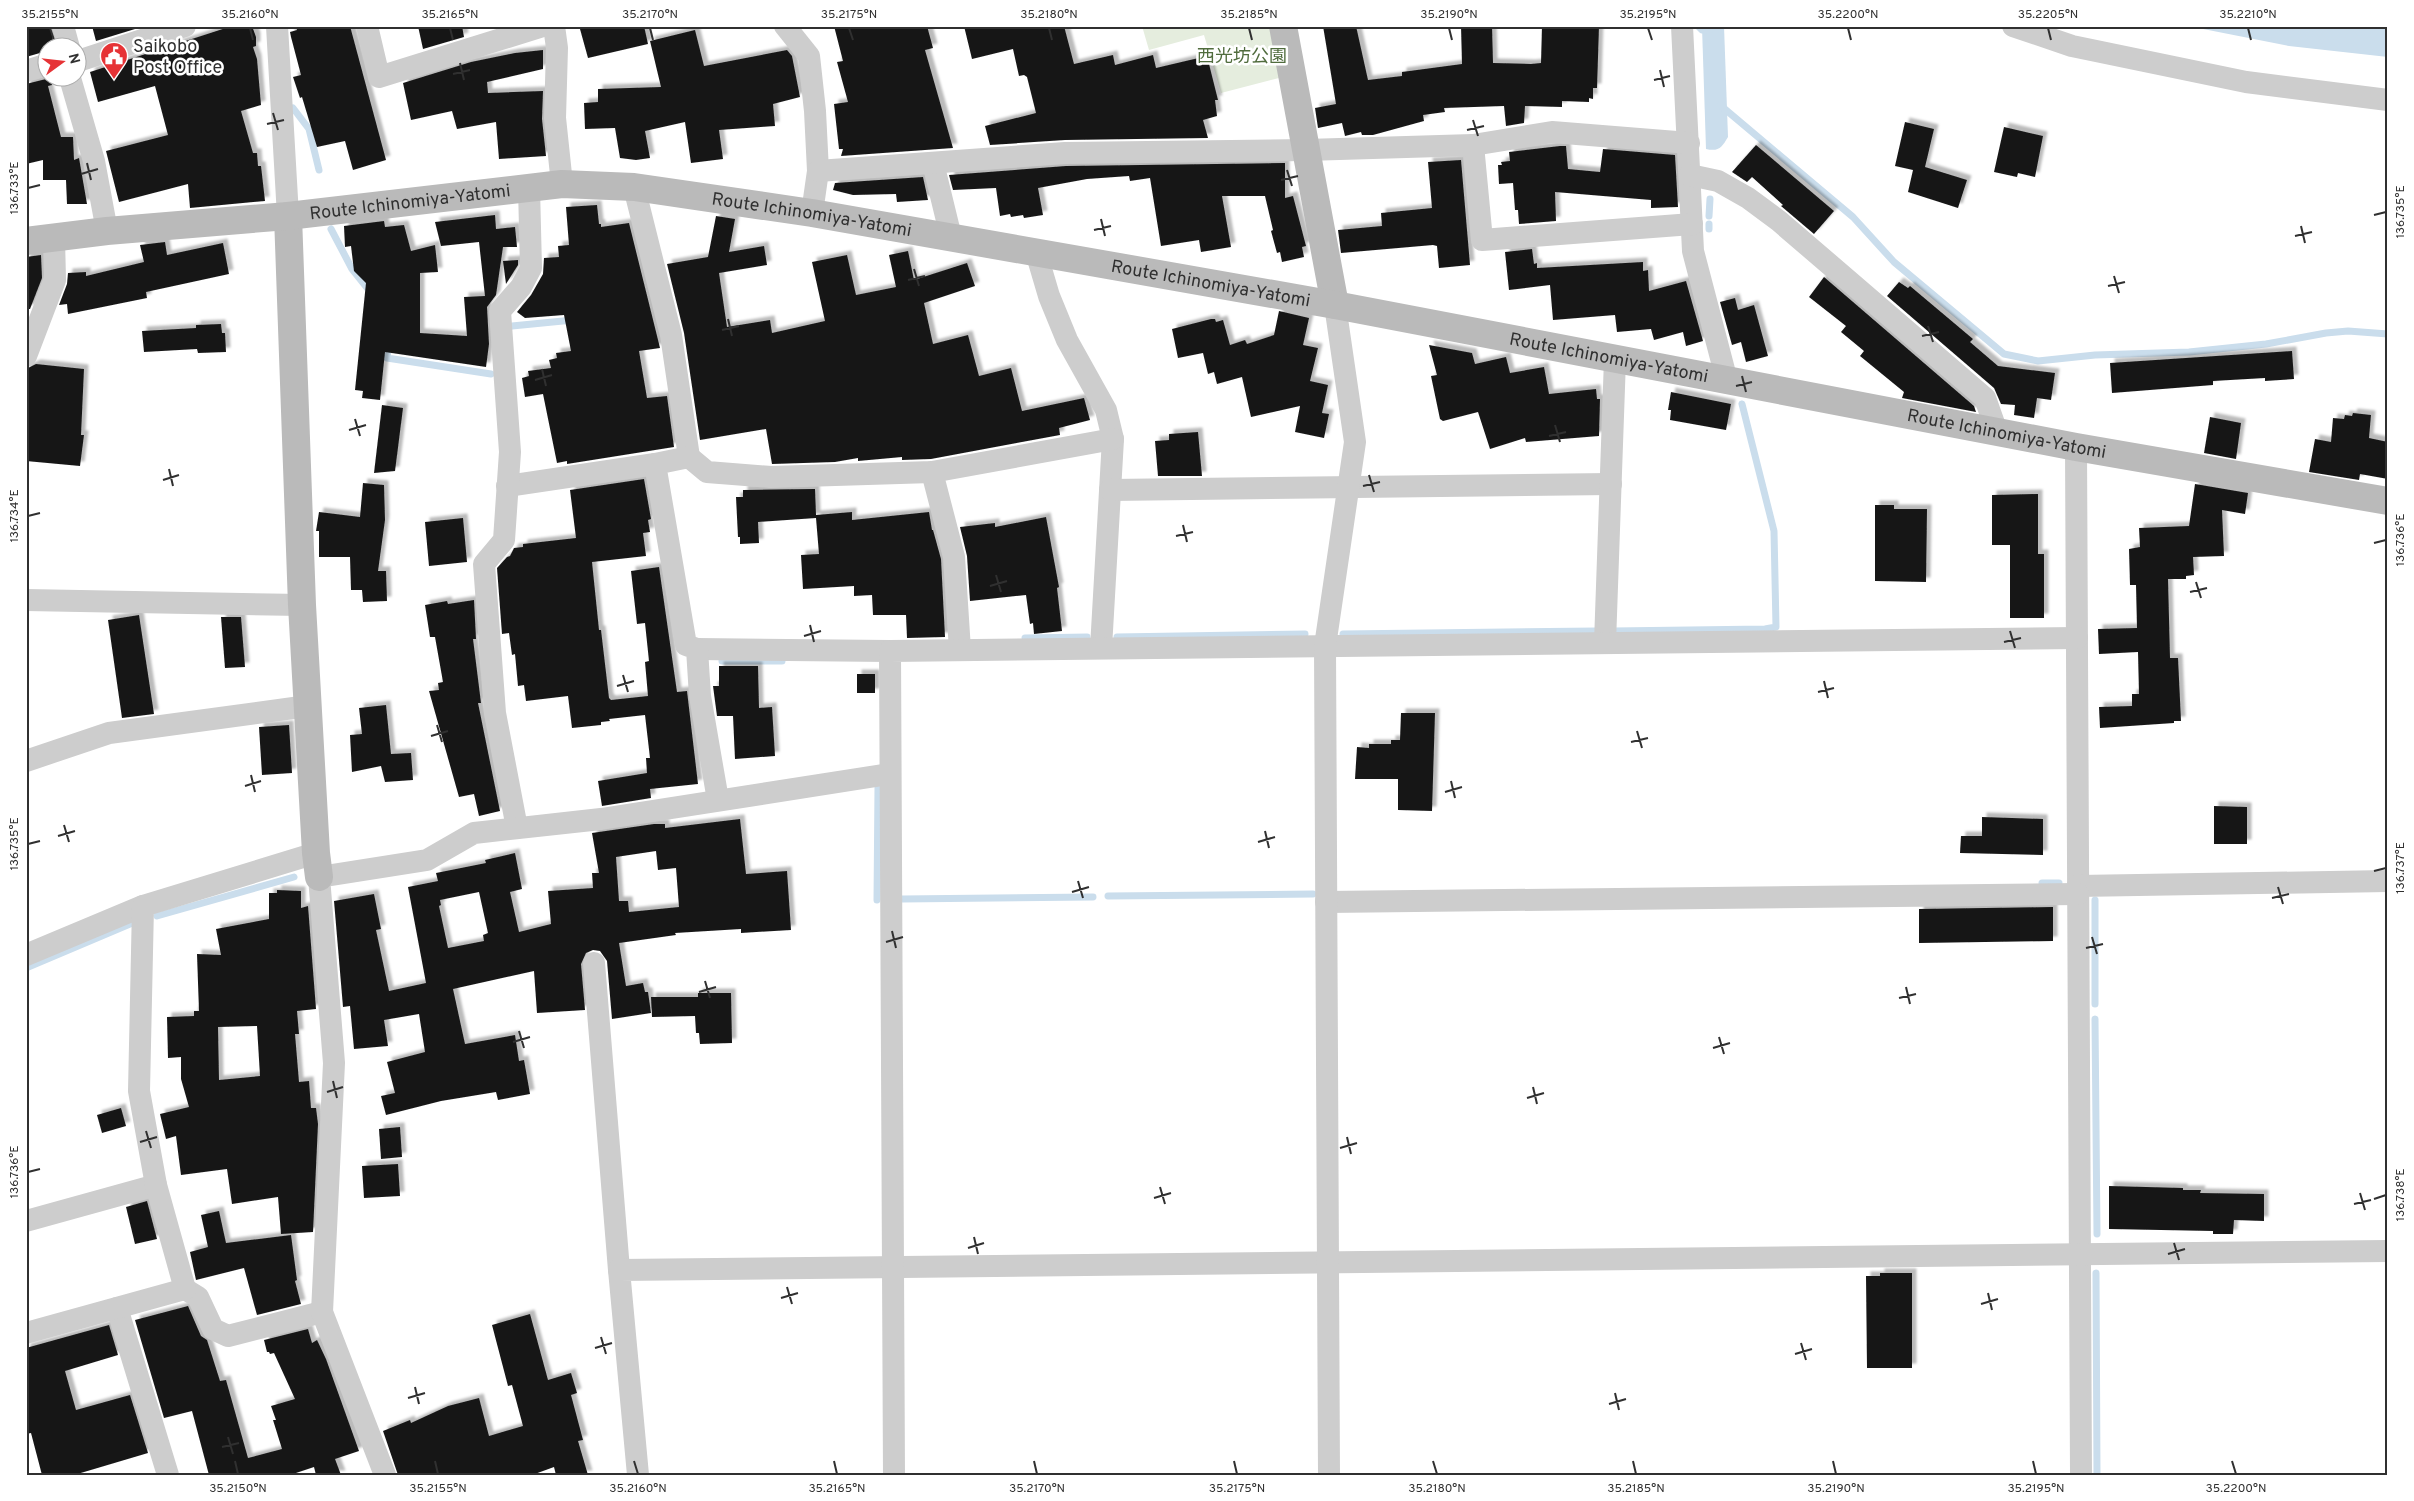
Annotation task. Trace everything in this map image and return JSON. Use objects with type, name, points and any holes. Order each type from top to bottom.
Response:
[{"type":"main road","points":[[1283,26],[1335,305]]},
{"type":"main road","name":"Route Ichinomiya-Yatomi","points":[[26,241],[107,231],[288,216],[562,184],[634,187],[812,213],[1335,305],[2076,447],[2388,501]]},
{"type":"main road","points":[[288,216],[302,605],[317,865]]},
{"type":"street","points":[[88,59],[183,26]]},
{"type":"street","points":[[276,26],[288,216]]},
{"type":"street","points":[[367,26],[379,77],[542,26]]},
{"type":"street","points":[[554,26],[557,48],[554,118],[562,184]]},
{"type":"street","points":[[786,26],[809,56],[815,111],[818,171],[812,213]]},
{"type":"street","points":[[1682,26],[1693,251],[1727,381]]},
{"type":"street","points":[[2013,26],[2072,46],[2246,82],[2388,100]]},
{"type":"street","points":[[26,71],[38,67]]},
{"type":"street","points":[[73,88],[94,162],[107,231]]},
{"type":"street","points":[[818,171],[1065,153],[1306,150],[1473,144],[1552,132],[1689,143]]},
{"type":"street","points":[[1473,144],[1482,240],[1692,224]]},
{"type":"street","points":[[933,163],[951,237]]},
{"type":"street","points":[[1690,175],[1718,181],[1748,198],[1778,221],[1985,398],[1997,432]]},
{"type":"street","points":[[634,187],[671,335],[689,457],[707,472],[771,477],[932,472],[1113,439]]},
{"type":"street","points":[[517,828],[495,714],[484,564],[504,540],[506,486],[510,452],[500,311],[521,287],[531,268],[529,188]]},
{"type":"street","points":[[26,356],[56,280],[54,238]]},
{"type":"street","points":[[1036,252],[1049,296],[1068,340],[1106,410],[1113,439],[1101,648]]},
{"type":"street","points":[[1329,1475],[1325,646],[1355,442],[1335,305]]},
{"type":"street","points":[[1605,643],[1615,359]]},
{"type":"street","points":[[2076,447],[2082,1475]]},
{"type":"street","points":[[506,486],[655,464],[689,457]]},
{"type":"street","points":[[655,464],[686,646],[697,649],[890,651],[2077,638]]},
{"type":"street","points":[[932,472],[954,557],[960,650]]},
{"type":"street","points":[[1110,490],[1610,484]]},
{"type":"street","points":[[26,600],[302,605]]},
{"type":"street","points":[[697,649],[700,696],[718,800]]},
{"type":"street","points":[[890,651],[889,774],[894,1475]]},
{"type":"street","points":[[26,761],[108,733],[308,706]]},
{"type":"street","points":[[26,955],[143,906],[317,865],[427,860],[474,833],[601,819],[889,774]]},
{"type":"street","points":[[317,865],[334,1063],[322,1312],[385,1475]]},
{"type":"street","points":[[1326,902],[2078,890],[2388,882]]},
{"type":"street","points":[[143,906],[139,1091],[156,1185],[185,1289],[198,1297],[213,1329],[228,1336],[322,1312]]},
{"type":"street","points":[[594,963],[638,1475]]},
{"type":"street","points":[[26,1222],[156,1185]]},
{"type":"street","points":[[619,1270],[2388,1251]]},
{"type":"street","points":[[26,1333],[185,1289]]},
{"type":"street","points":[[117,1308],[168,1475]]},
{"type":"green space","name":"西光坊公園","points":[[1142,26],[1270,26],[1279,78],[1221,93],[1204,35],[1149,50]]},
{"type":"water","points":[[1724,26],[1728,137],[1720,148],[1710,150],[1706,149],[1702,27]]},
{"type":"water","points":[[2188,26],[2388,26],[2388,57],[2289,46]]},
{"type":"building","points":[[26,26],[50,26],[53,38],[38,38],[38,54],[26,57]]},
{"type":"building","points":[[92,26],[134,26],[135,29],[96,41]]},
{"type":"building","points":[[232,26],[252,26],[256,37],[256,46],[253,47],[257,59],[261,105],[241,111],[253,153],[257,153],[258,166],[261,166],[265,201],[190,208],[188,184],[119,202],[106,151],[168,135],[155,86],[98,102],[90,72]]},
{"type":"building","points":[[296,26],[350,26],[386,160],[353,170],[345,141],[317,147],[302,97],[300,98],[293,77],[301,75],[290,32],[297,30]]},
{"type":"building","points":[[418,26],[462,26],[464,37],[423,49]]},
{"type":"building","points":[[594,26],[644,26],[648,44],[588,58],[580,29]]},
{"type":"building","points":[[834,26],[927,26],[933,48],[925,50],[953,148],[841,156],[843,149],[839,149],[834,104],[848,102],[837,62],[843,61]]},
{"type":"building","points":[[964,26],[1064,26],[1074,64],[1113,55],[1115,65],[1153,55],[1156,68],[1207,56],[1218,100],[1215,100],[1217,116],[1203,120],[1208,138],[1065,140],[990,145],[985,126],[1036,113],[1027,77],[1024,75],[1019,76],[1013,49],[972,59]]},
{"type":"building","points":[[1323,26],[1356,26],[1368,80],[1402,76],[1402,72],[1462,64],[1461,26],[1492,26],[1493,63],[1531,64],[1541,63],[1542,26],[1599,26],[1597,88],[1593,88],[1593,99],[1589,98],[1589,102],[1562,101],[1562,107],[1525,106],[1524,123],[1506,126],[1504,106],[1444,108],[1445,112],[1423,115],[1424,121],[1373,135],[1362,135],[1361,132],[1345,136],[1342,123],[1318,128],[1315,108],[1336,104]]},
{"type":"building","points":[[695,30],[704,66],[787,50],[792,56],[800,97],[773,104],[775,126],[719,130],[723,159],[691,163],[685,122],[645,131],[650,158],[636,160],[620,158],[615,128],[585,129],[584,103],[598,102],[598,89],[661,87],[650,41]]},
{"type":"building","points":[[543,50],[543,69],[487,82],[488,93],[543,91],[542,119],[546,156],[499,159],[496,122],[457,129],[452,111],[411,120],[403,83],[471,62],[515,53]]},
{"type":"building","points":[[38,81],[38,88],[49,88],[61,137],[73,137],[74,160],[79,158],[87,204],[67,204],[66,180],[43,180],[43,160],[26,164],[26,84]]},
{"type":"building","points":[[1905,122],[1934,129],[1925,167],[1967,180],[1958,208],[1908,192],[1913,170],[1895,166]]},
{"type":"building","points":[[2004,127],[2043,136],[2035,177],[2018,173],[2017,177],[1994,172]]},
{"type":"building","points":[[1756,145],[1834,211],[1814,234],[1781,206],[1783,205],[1752,177],[1747,182],[1732,172]]},
{"type":"building","points":[[1566,146],[1568,169],[1600,172],[1603,149],[1675,155],[1678,207],[1651,208],[1651,200],[1555,192],[1556,221],[1519,224],[1518,210],[1515,210],[1513,183],[1499,184],[1498,165],[1502,165],[1501,162],[1510,161],[1509,152]]},
{"type":"building","points":[[1461,160],[1470,265],[1439,268],[1437,246],[1433,245],[1341,253],[1338,230],[1382,226],[1381,213],[1432,208],[1428,162]]},
{"type":"building","points":[[1285,163],[1285,198],[1293,196],[1306,246],[1302,247],[1304,257],[1282,262],[1280,252],[1277,253],[1271,231],[1273,230],[1265,196],[1222,196],[1231,247],[1201,252],[1199,240],[1161,246],[1150,178],[1130,181],[1129,176],[1087,179],[1038,188],[1043,215],[1024,218],[1023,215],[1011,217],[1010,214],[1000,216],[996,188],[953,190],[949,175],[1066,166]]},
{"type":"building","points":[[923,177],[928,200],[897,202],[896,194],[853,195],[833,190],[835,183]]},
{"type":"building","points":[[597,205],[601,227],[629,223],[660,348],[639,351],[647,398],[667,396],[674,447],[567,464],[567,461],[557,463],[543,394],[525,397],[522,378],[529,376],[528,371],[551,368],[549,360],[557,358],[556,353],[571,351],[564,315],[525,318],[517,312],[531,295],[543,274],[544,258],[559,257],[558,246],[569,245],[566,207]]},
{"type":"building","points":[[495,215],[496,229],[515,227],[517,247],[503,247],[496,295],[487,307],[489,344],[486,367],[385,352],[380,400],[362,398],[363,391],[355,390],[366,283],[354,271],[351,246],[345,247],[344,226],[384,221],[385,227],[404,225],[411,251],[435,245],[438,272],[420,273],[420,333],[467,336],[464,297],[485,296],[479,242],[441,246],[435,222]]},
{"type":"building","points":[[716,216],[735,219],[729,252],[764,246],[767,265],[719,273],[727,327],[770,320],[772,333],[825,321],[812,262],[847,255],[856,295],[896,287],[889,255],[908,251],[914,280],[967,263],[975,286],[924,303],[933,344],[968,335],[979,376],[1011,368],[1022,411],[1084,398],[1090,420],[1059,428],[1060,435],[931,459],[902,460],[902,457],[858,461],[858,458],[835,462],[772,464],[766,429],[700,440],[684,333],[667,264],[708,257]]},
{"type":"building","points":[[165,242],[167,255],[223,243],[229,274],[146,292],[147,298],[68,314],[67,304],[59,305],[67,284],[68,273],[86,272],[86,276],[144,262],[140,245]]},
{"type":"building","points":[[1532,249],[1534,264],[1537,263],[1537,268],[1643,262],[1643,271],[1648,270],[1649,291],[1686,281],[1703,341],[1686,346],[1683,332],[1654,340],[1651,329],[1617,332],[1615,315],[1553,320],[1550,285],[1509,290],[1505,252]]},
{"type":"building","points":[[41,255],[42,278],[30,309],[26,309],[26,257]]},
{"type":"building","points":[[518,260],[518,265],[506,284],[503,261]]},
{"type":"building","points":[[1824,277],[1974,406],[1976,412],[1902,398],[1904,392],[1860,356],[1864,351],[1841,332],[1846,326],[1809,297]]},
{"type":"building","points":[[1899,282],[1908,288],[1910,286],[1973,339],[1970,342],[1998,366],[2055,373],[2051,400],[2037,398],[2034,418],[2014,415],[2015,405],[2001,404],[1994,388],[1887,296]]},
{"type":"building","points":[[1735,298],[1738,310],[1754,305],[1768,356],[1746,362],[1741,342],[1732,345],[1720,302]]},
{"type":"building","points":[[1279,311],[1309,318],[1303,345],[1318,348],[1310,381],[1328,385],[1322,413],[1329,414],[1324,438],[1295,432],[1300,406],[1251,417],[1242,377],[1217,384],[1214,372],[1208,374],[1203,353],[1178,358],[1172,329],[1211,319],[1215,319],[1216,322],[1223,320],[1230,345],[1245,340],[1247,344],[1274,335]]},
{"type":"building","points":[[221,324],[222,333],[225,333],[226,352],[198,353],[197,349],[144,352],[142,331],[196,328],[196,325]]},
{"type":"building","points":[[1429,345],[1472,353],[1475,364],[1506,357],[1510,373],[1544,367],[1549,394],[1596,389],[1597,399],[1600,399],[1599,436],[1526,442],[1525,438],[1490,449],[1478,412],[1443,421],[1440,419],[1431,376],[1437,375]]},
{"type":"building","points":[[2292,351],[2294,379],[2265,381],[2265,378],[2213,381],[2213,385],[2112,393],[2110,363]]},
{"type":"building","points":[[36,364],[84,369],[81,435],[84,435],[80,466],[26,461],[26,369]]},
{"type":"building","points":[[1671,392],[1731,404],[1726,430],[1670,420],[1671,410],[1668,410]]},
{"type":"building","points":[[382,405],[403,408],[395,471],[374,473]]},
{"type":"building","points":[[2353,413],[2371,415],[2369,438],[2388,442],[2388,479],[2360,474],[2359,480],[2309,472],[2315,439],[2331,442],[2333,418],[2344,419],[2345,415],[2352,416]]},
{"type":"building","points":[[2210,417],[2241,423],[2236,459],[2204,453]]},
{"type":"building","points":[[1198,432],[1202,476],[1158,476],[1155,441],[1169,440],[1169,434]]},
{"type":"building","points":[[644,479],[651,519],[648,520],[650,532],[643,533],[646,556],[592,562],[609,698],[611,700],[648,696],[645,662],[649,661],[645,623],[637,624],[631,571],[659,567],[677,692],[687,691],[698,784],[650,789],[651,798],[602,806],[598,781],[647,773],[646,758],[650,758],[645,715],[609,719],[610,721],[601,722],[601,725],[572,728],[568,696],[526,701],[524,685],[518,686],[515,654],[512,655],[509,633],[502,634],[497,568],[510,556],[514,548],[523,547],[523,544],[576,538],[570,490]]},
{"type":"building","points":[[363,483],[384,485],[385,520],[378,571],[386,571],[387,601],[363,602],[362,590],[351,590],[350,557],[319,557],[319,531],[316,531],[319,512],[360,517]]},
{"type":"building","points":[[2195,484],[2248,493],[2245,514],[2222,510],[2224,556],[2193,557],[2194,575],[2186,576],[2186,579],[2168,579],[2170,658],[2178,658],[2181,721],[2100,728],[2099,707],[2132,706],[2132,694],[2139,694],[2138,652],[2099,654],[2098,629],[2137,628],[2136,585],[2130,585],[2129,549],[2140,547],[2139,528],[2189,526]]},
{"type":"building","points":[[815,489],[816,515],[852,512],[852,520],[929,512],[932,530],[941,559],[945,637],[907,638],[906,615],[873,615],[872,595],[854,596],[854,586],[803,589],[801,555],[819,554],[816,518],[758,522],[759,543],[740,544],[736,497],[743,497],[743,490]]},
{"type":"building","points":[[2038,494],[2038,554],[2044,554],[2044,618],[2010,618],[2010,545],[1992,545],[1992,495]]},
{"type":"building","points":[[1875,505],[1894,505],[1894,509],[1927,509],[1926,582],[1875,581]]},
{"type":"building","points":[[1046,517],[1059,587],[1057,588],[1062,631],[1034,634],[1033,623],[1030,624],[1026,595],[970,601],[967,556],[960,527],[995,523],[995,527]]},
{"type":"building","points":[[463,518],[467,562],[429,566],[425,522]]},
{"type":"building","points":[[474,600],[476,639],[473,639],[481,703],[478,703],[500,811],[479,816],[474,794],[459,797],[429,691],[439,690],[438,683],[443,682],[435,637],[430,637],[425,605],[447,601],[448,604]]},
{"type":"building","points":[[139,615],[154,714],[122,718],[108,620]]},
{"type":"building","points":[[221,617],[241,617],[245,667],[225,668]]},
{"type":"building","points":[[719,666],[758,666],[759,708],[772,707],[775,756],[735,759],[733,716],[717,716],[713,686],[719,686]]},
{"type":"building","points":[[857,674],[875,674],[875,693],[857,693]]},
{"type":"building","points":[[386,705],[391,754],[411,753],[413,780],[385,782],[381,766],[352,772],[350,735],[362,734],[359,708]]},
{"type":"building","points":[[1401,713],[1435,713],[1432,811],[1398,810],[1398,779],[1355,779],[1357,747],[1369,748],[1369,744],[1391,744],[1391,740],[1400,740]]},
{"type":"building","points":[[289,725],[292,773],[262,775],[259,727]]},
{"type":"building","points":[[2214,806],[2247,807],[2247,844],[2214,844]]},
{"type":"building","points":[[1982,817],[2043,819],[2043,855],[1960,853],[1961,836],[1982,836]]},
{"type":"building","points":[[740,819],[746,874],[787,871],[791,930],[741,933],[741,929],[675,933],[676,935],[619,943],[626,986],[643,983],[645,992],[648,992],[651,1013],[612,1019],[607,961],[600,951],[593,950],[586,953],[581,964],[585,1010],[537,1013],[534,971],[453,989],[465,1044],[515,1035],[519,1061],[524,1060],[530,1094],[498,1100],[496,1092],[441,1101],[386,1115],[381,1096],[395,1093],[387,1062],[425,1052],[419,1014],[384,1020],[388,1046],[354,1049],[350,1006],[343,1007],[334,901],[374,894],[381,929],[376,930],[389,991],[426,983],[408,887],[438,881],[436,873],[486,863],[485,860],[515,853],[522,889],[510,892],[519,932],[551,924],[548,891],[593,888],[592,873],[599,873],[592,833],[654,824],[665,824],[665,828]],"holes":[[[656,851],[658,870],[676,868],[679,907],[629,912],[628,901],[619,901],[616,857]],[[479,892],[488,933],[483,935],[484,941],[448,948],[439,906],[441,905],[440,900]]]},
{"type":"building","points":[[277,890],[301,891],[301,908],[308,906],[316,1009],[297,1011],[299,1034],[295,1034],[299,1082],[309,1081],[311,1108],[316,1108],[318,1124],[313,1232],[281,1234],[278,1197],[232,1204],[227,1169],[181,1175],[176,1136],[166,1139],[160,1114],[189,1107],[181,1079],[181,1057],[168,1058],[167,1017],[194,1016],[194,1011],[199,1011],[197,954],[221,955],[216,929],[269,919],[269,893],[277,893]],"holes":[[[257,1026],[260,1076],[219,1080],[218,1027]]]},
{"type":"building","points":[[2053,907],[2053,941],[1919,943],[1919,909]]},
{"type":"building","points":[[698,993],[731,993],[732,1043],[700,1044],[699,1033],[696,1033],[695,1016],[652,1017],[651,997],[698,997]]},
{"type":"building","points":[[121,1108],[126,1126],[102,1133],[97,1115]]},
{"type":"building","points":[[400,1127],[402,1157],[381,1159],[379,1129]]},
{"type":"building","points":[[398,1164],[400,1196],[364,1198],[362,1166]]},
{"type":"building","points":[[2109,1186],[2183,1188],[2183,1190],[2201,1190],[2200,1193],[2264,1194],[2264,1221],[2234,1220],[2233,1234],[2213,1234],[2213,1231],[2109,1229]]},
{"type":"building","points":[[147,1201],[157,1239],[135,1244],[126,1207]]},
{"type":"building","points":[[219,1211],[226,1243],[291,1235],[297,1280],[295,1281],[301,1304],[257,1315],[244,1268],[196,1280],[190,1252],[208,1247],[201,1215]]},
{"type":"building","points":[[1880,1273],[1912,1273],[1912,1368],[1867,1368],[1866,1276],[1880,1276]]},
{"type":"building","points":[[188,1306],[201,1336],[207,1340],[220,1381],[226,1380],[248,1458],[282,1449],[273,1420],[276,1420],[271,1406],[295,1399],[274,1353],[270,1354],[267,1352],[264,1340],[308,1329],[312,1343],[317,1340],[326,1359],[359,1451],[335,1459],[341,1475],[316,1475],[314,1467],[290,1475],[209,1475],[192,1411],[164,1418],[135,1320]]},
{"type":"building","points":[[530,1314],[548,1380],[571,1373],[577,1393],[571,1395],[583,1440],[578,1441],[588,1475],[556,1475],[554,1467],[532,1475],[398,1475],[383,1431],[410,1420],[411,1423],[448,1406],[479,1398],[489,1436],[523,1426],[512,1385],[508,1386],[492,1325]]},
{"type":"building","points":[[109,1325],[118,1355],[65,1371],[76,1410],[130,1395],[148,1453],[74,1475],[42,1475],[31,1433],[26,1434],[26,1348]]},
{"type":"waterway","points":[[1698,26],[1702,30],[1711,29]]},
{"type":"waterway","points":[[1720,105],[1853,217],[1894,262],[2004,354],[2038,361],[2095,355],[2189,352],[2266,344],[2348,331],[2388,334]]},
{"type":"waterway","points":[[293,108],[309,129],[319,170]]},
{"type":"waterway","points":[[1709,216],[1710,199]]},
{"type":"waterway","points":[[1709,224],[1709,229]]},
{"type":"waterway","points":[[331,229],[352,269],[372,294]]},
{"type":"waterway","points":[[512,326],[573,320]]},
{"type":"waterway","points":[[389,344],[387,358],[491,374]]},
{"type":"waterway","points":[[1613,631],[1765,629],[1776,627],[1774,531],[1742,404]]},
{"type":"waterway","points":[[1343,634],[1596,631]]},
{"type":"waterway","points":[[1117,637],[1305,634]]},
{"type":"waterway","points":[[1025,638],[1087,637]]},
{"type":"waterway","points":[[722,661],[782,661]]},
{"type":"waterway","points":[[877,900],[878,787]]},
{"type":"waterway","points":[[157,916],[294,877]]},
{"type":"waterway","points":[[2042,883],[2059,883]]},
{"type":"waterway","points":[[1108,896],[1313,894]]},
{"type":"waterway","points":[[902,899],[1093,897]]},
{"type":"waterway","points":[[2095,900],[2095,1004]]},
{"type":"waterway","points":[[26,968],[130,924]]},
{"type":"waterway","points":[[2095,1019],[2097,1234]]},
{"type":"waterway","points":[[2096,1273],[2097,1475]]},
{"type":"place","name":"Saikobo Post Office","points":[[114,80]]}]
